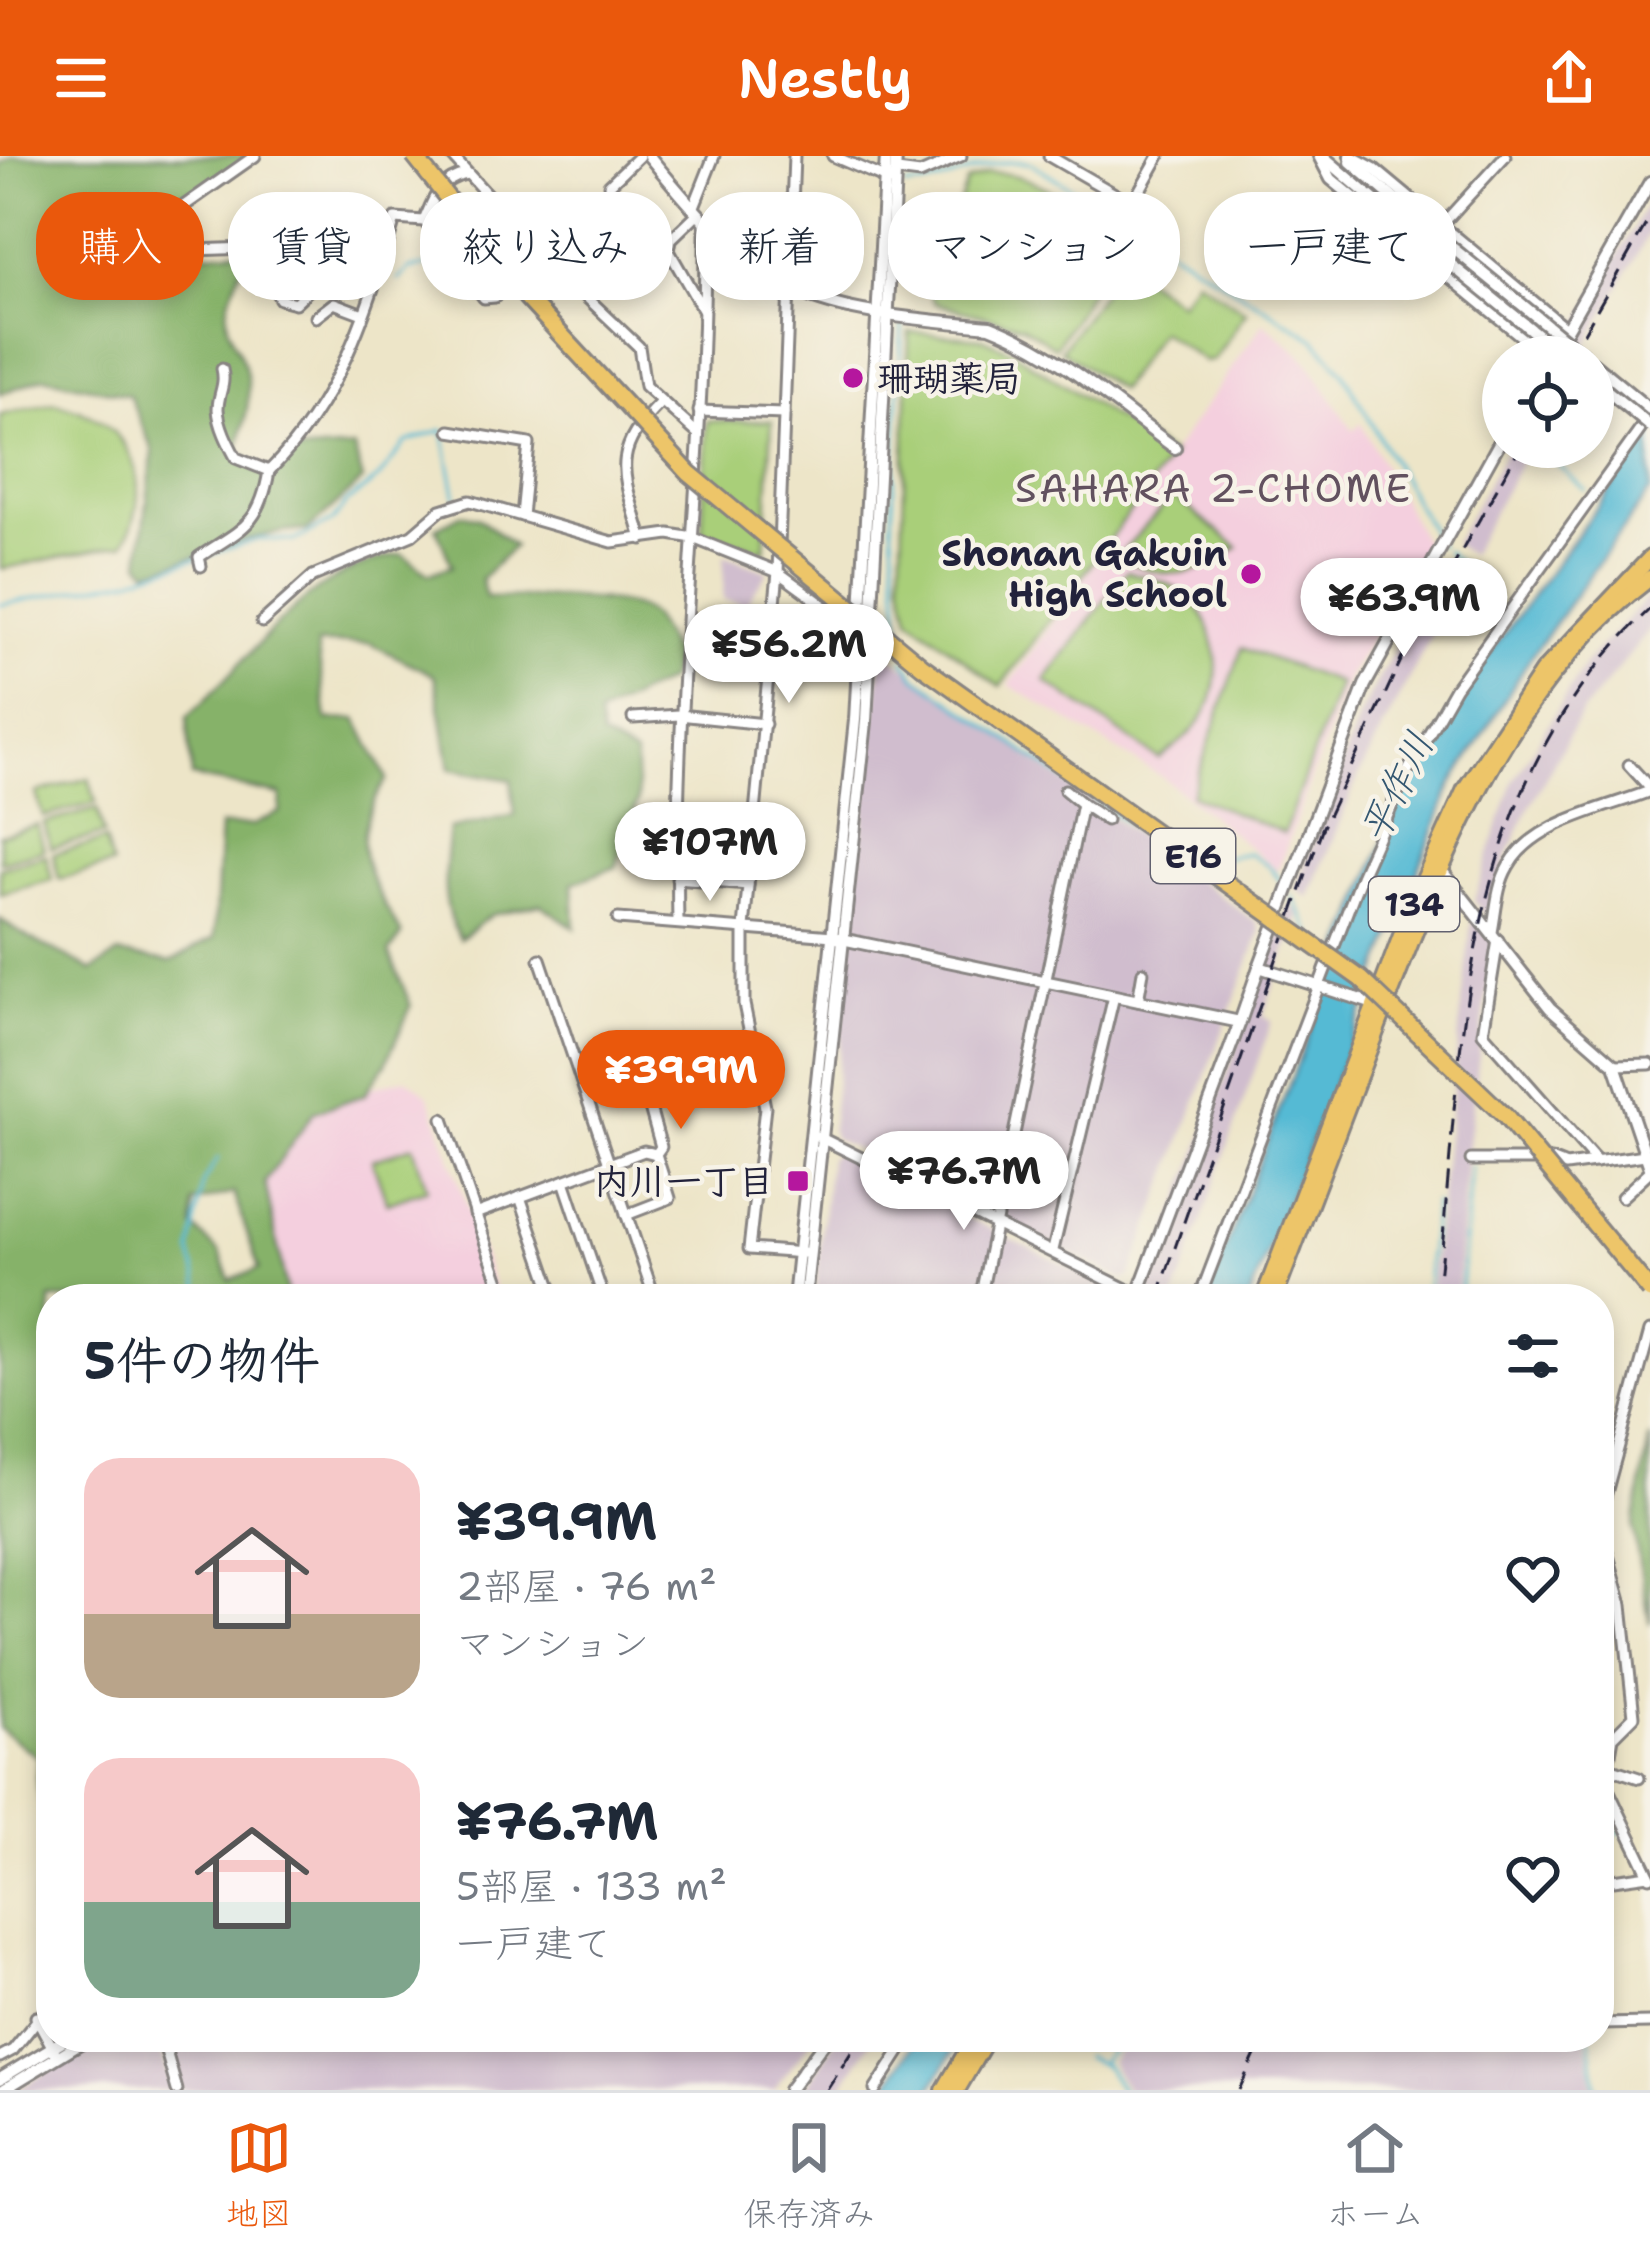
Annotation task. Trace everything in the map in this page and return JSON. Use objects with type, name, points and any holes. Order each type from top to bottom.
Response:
[{"type":"highway","name":"E16","points":[[418,156],[562,330],[693,468],[908,647],[1301,923],[1376,982],[1500,1101],[1650,1281]]},
{"type":"highway","name":"E16","points":[[418,156],[526,297],[689,472],[922,666],[1361,979],[1505,1116],[1650,1291]]},
{"type":"highway","name":"134","points":[[1270,1284],[1376,1005],[1435,864],[1505,721],[1578,628],[1650,558]]},
{"type":"highway","name":"134","points":[[1435,864],[1514,727],[1586,635],[1650,578]]},
{"type":"highway","name":"134","points":[[1279,1284],[1376,1005]]},
{"type":"highway","points":[[944,2090],[966,2052]]},
{"type":"highway","points":[[957,2090],[979,2052]]},
{"type":"street","points":[[204,194],[255,156]]},
{"type":"street","points":[[452,156],[536,258],[644,352],[644,386],[697,433]]},
{"type":"street","points":[[609,185],[639,156]]},
{"type":"street","points":[[649,156],[696,214]]},
{"type":"street","points":[[704,192],[714,156]]},
{"type":"street","points":[[793,192],[794,156]]},
{"type":"street","points":[[833,156],[893,178],[931,172],[961,156]]},
{"type":"street","points":[[886,156],[893,178]]},
{"type":"street","points":[[797,1284],[817,1136],[867,634],[896,156]]},
{"type":"street","points":[[1049,156],[1132,204],[1160,156]]},
{"type":"street","points":[[1321,156],[1539,336]]},
{"type":"street","points":[[1321,156],[1331,178],[1522,336]]},
{"type":"street","points":[[1347,156],[1391,192]]},
{"type":"street","points":[[1456,205],[1505,156]]},
{"type":"street","points":[[436,192],[450,178],[466,174]]},
{"type":"street","points":[[1562,336],[1650,182]]},
{"type":"street","points":[[696,218],[671,239],[669,250],[696,296]]},
{"type":"street","points":[[201,566],[199,557],[235,538],[264,503],[269,471],[308,431],[327,400],[363,314],[394,219],[420,220]]},
{"type":"street","points":[[1456,244],[1567,328]]},
{"type":"street","points":[[1456,246],[1561,336]]},
{"type":"street","points":[[698,300],[704,310]]},
{"type":"street","points":[[678,923],[679,715],[693,538],[703,300]]},
{"type":"street","points":[[789,300],[778,572],[744,928],[744,1004],[764,1107],[749,1249],[804,1253]]},
{"type":"street","points":[[824,300],[883,317],[990,326],[1010,334],[1040,349],[1175,448]]},
{"type":"street","points":[[316,317],[334,304],[363,314]]},
{"type":"street","points":[[1537,336],[1550,315]]},
{"type":"street","points":[[222,369],[225,382],[218,405],[228,442],[236,458],[269,471]]},
{"type":"street","points":[[1205,1284],[1327,962],[1406,774],[1496,631],[1650,413],[1614,381]]},
{"type":"street","points":[[1614,397],[1650,426]]},
{"type":"street","points":[[642,539],[622,460],[631,432],[660,403]]},
{"type":"street","points":[[699,411],[784,414]]},
{"type":"street","points":[[450,431],[529,444],[522,515]]},
{"type":"street","points":[[1142,1284],[1365,685],[1485,468]]},
{"type":"street","points":[[262,622],[313,576],[412,535],[441,510],[470,501],[582,536],[624,543],[669,533],[693,538],[778,572],[867,634]]},
{"type":"street","points":[[633,718],[679,715],[765,724]]},
{"type":"street","points":[[1597,1162],[1483,1033],[1504,875],[1520,852],[1582,815],[1650,789],[1629,765]]},
{"type":"street","points":[[1065,790],[1106,820]]},
{"type":"street","points":[[983,1284],[1082,804]]},
{"type":"street","points":[[678,839],[752,845]]},
{"type":"street","points":[[1435,864],[1550,1008],[1615,1065],[1648,1159]]},
{"type":"street","points":[[677,879],[748,885]]},
{"type":"street","points":[[618,920],[838,938],[1240,1022]]},
{"type":"street","points":[[539,959],[650,1284]]},
{"type":"street","points":[[1259,967],[1376,1005]]},
{"type":"street","points":[[1138,1001],[1143,972]]},
{"type":"street","points":[[1053,1250],[1114,996]]},
{"type":"street","points":[[1615,1065],[1650,1064]]},
{"type":"street","points":[[656,1154],[662,1147],[649,1104],[656,1097],[700,1095]]},
{"type":"street","points":[[442,1119],[500,1284]]},
{"type":"street","points":[[817,1136],[1114,1284]]},
{"type":"street","points":[[475,1214],[644,1151],[656,1154]]},
{"type":"street","points":[[626,1215],[670,1198],[656,1154]]},
{"type":"street","points":[[1471,1160],[1551,1160],[1566,1166],[1648,1159]]},
{"type":"street","points":[[1622,1197],[1648,1159]]},
{"type":"street","points":[[563,1181],[599,1284]]},
{"type":"street","points":[[520,1197],[550,1284]]},
{"type":"street","points":[[804,1253],[805,1284]]},
{"type":"street","points":[[1614,1465],[1650,1330]]},
{"type":"street","points":[[1614,1582],[1622,1605],[1634,1716],[1614,1736]]},
{"type":"street","points":[[1614,1770],[1639,1778]]},
{"type":"street","points":[[1614,1809],[1650,1876],[1614,1880]]},
{"type":"street","points":[[0,2056],[13,2050],[36,2018]]},
{"type":"street","points":[[1614,2024],[1650,2023]]},
{"type":"street","points":[[13,2050],[27,2069]]},
{"type":"street","points":[[3,2090],[55,2052]]},
{"type":"street","points":[[166,2052],[177,2090]]},
{"type":"street","points":[[790,2090],[817,2052]]},
{"type":"street","points":[[875,2090],[899,2052]]},
{"type":"street","points":[[0,2079],[27,2069]]},
{"type":"shaded area","points":[[1650,199],[1650,231],[1592,336],[1572,336]]},
{"type":"shaded area","name":"Shonan Gakuin High School","points":[[1264,322],[1307,361],[1353,430],[1361,423],[1428,549],[1348,677],[1278,870],[1162,777],[1009,685]]},
{"type":"shaded area","points":[[1496,468],[1518,468],[1470,555],[1453,544]]},
{"type":"shaded area","points":[[724,555],[768,571],[746,604],[723,600]]},
{"type":"shaded area","points":[[1442,561],[1462,576],[1359,775],[1309,897],[1296,889],[1361,712]]},
{"type":"shaded area","points":[[1650,595],[1650,630],[1581,714],[1528,810],[1506,859],[1492,922],[1474,900],[1513,781],[1587,661]]},
{"type":"shaded area","points":[[882,650],[1257,923],[1260,933],[1130,1277],[1123,1279],[835,1139],[831,1128]]},
{"type":"shaded area","points":[[1290,905],[1299,915],[1263,1016],[1272,1021],[1179,1284],[1149,1284]]},
{"type":"shaded area","points":[[1472,914],[1493,942],[1466,1162],[1458,1284],[1431,1284]]},
{"type":"shaded area","points":[[406,1078],[429,1095],[493,1284],[282,1284],[259,1180],[320,1102]]},
{"type":"shaded area","points":[[837,1153],[1103,1284],[816,1284],[829,1158]]},
{"type":"shaded area","points":[[80,2052],[161,2052],[172,2090],[17,2090]]},
{"type":"shaded area","points":[[170,2052],[803,2052],[774,2090],[181,2090]]},
{"type":"shaded area","points":[[828,2052],[864,2052],[840,2090],[804,2090]]},
{"type":"shaded area","points":[[1117,2052],[1589,2052],[1593,2090],[1127,2090],[1110,2062]]},
{"type":"green space","points":[[12,156],[257,156],[197,192],[36,192],[36,300],[204,300],[204,253],[228,251],[227,320],[248,388],[237,451],[274,477],[296,452],[354,448],[363,480],[308,530],[247,540],[148,570],[140,562],[153,451],[129,395],[44,377],[0,394],[0,164]]},
{"type":"green space","points":[[998,173],[1054,192],[963,192],[967,182]]},
{"type":"green space","points":[[1196,279],[1204,284],[1204,300],[1228,300],[1246,312],[1214,360],[1205,362],[1160,331],[1119,390],[1061,350],[1097,300],[1179,303]]},
{"type":"green space","points":[[1084,300],[1055,347],[1022,326],[935,303]]},
{"type":"green space","points":[[909,332],[982,338],[1010,350],[1172,455],[1000,687],[910,618],[901,578]]},
{"type":"green space","points":[[54,403],[101,421],[130,454],[138,496],[134,520],[124,544],[1,569],[0,415]]},
{"type":"green space","points":[[707,421],[772,421],[765,551],[702,532]]},
{"type":"green space","points":[[1173,496],[1238,547],[1208,565],[1179,573],[1150,570],[1117,557]]},
{"type":"green space","points":[[462,514],[479,518],[514,546],[481,579],[486,598],[597,600],[638,608],[654,619],[675,657],[669,680],[598,716],[601,737],[635,756],[638,800],[616,867],[573,883],[575,928],[540,904],[491,915],[460,939],[446,899],[449,829],[515,815],[511,780],[450,769],[435,676],[369,643],[317,644],[327,720],[357,719],[387,779],[366,822],[363,841],[371,877],[402,935],[389,952],[411,1006],[386,1063],[364,1095],[314,1112],[265,1182],[285,1284],[36,1284],[36,1756],[0,1729],[0,919],[92,971],[118,954],[170,962],[214,938],[220,826],[253,825],[280,812],[281,795],[192,777],[187,717],[283,619],[336,578],[402,554],[429,574],[452,566],[436,528]],"holes":[[[234,1193],[259,1269],[230,1280],[220,1253],[193,1227],[194,1203]]]},
{"type":"green space","points":[[1127,571],[1167,584],[1188,597],[1200,611],[1215,647],[1217,666],[1210,703],[1192,731],[1159,759],[1045,681]]},
{"type":"green space","points":[[1242,648],[1339,683],[1284,833],[1191,795]]},
{"type":"green space","points":[[89,778],[96,803],[43,817],[36,793]]},
{"type":"green space","points":[[97,809],[104,834],[51,848],[44,823]]},
{"type":"green space","points":[[37,825],[44,850],[0,862],[0,835]]},
{"type":"green space","points":[[105,840],[112,865],[59,879],[53,854]]},
{"type":"green space","points":[[46,855],[52,880],[0,894],[0,868]]},
{"type":"green space","points":[[413,1146],[427,1189],[387,1203],[372,1160]]},
{"type":"green space","points":[[1650,1436],[1650,1624],[1633,1529]]},
{"type":"water","points":[[1650,435],[1650,491],[1530,658],[1451,787],[1255,1284],[1212,1284],[1400,799],[1485,660]]},
{"type":"water","points":[[908,2052],[953,2052],[930,2090],[884,2090]]},
{"type":"waterway","points":[[906,186],[938,182],[997,164],[1031,163],[1315,339],[1343,372],[1439,545]]},
{"type":"waterway","points":[[398,280],[409,269],[420,267]]},
{"type":"waterway","points":[[901,639],[892,524],[902,325]]},
{"type":"waterway","points":[[0,605],[130,579],[260,539],[294,541],[333,521],[347,502],[379,478],[406,442],[443,430],[456,499]]},
{"type":"waterway","points":[[1561,468],[1585,490]]},
{"type":"waterway","points":[[1446,551],[1472,575],[1497,619]]},
{"type":"waterway","points":[[904,660],[916,677],[1177,857]]},
{"type":"waterway","points":[[1204,861],[1249,853],[1269,866],[1286,888]]},
{"type":"waterway","points":[[1292,896],[1312,935]]},
{"type":"waterway","points":[[199,1284],[191,1251],[203,1182],[218,1158]]},
{"type":"waterway","points":[[1461,1284],[1471,1166]]},
{"type":"waterway","points":[[1427,1284],[1434,1203]]},
{"type":"waterway","points":[[1614,1831],[1623,1833]]},
{"type":"waterway","points":[[1101,2062],[1110,2052]]},
{"type":"waterway","points":[[1592,2052],[1596,2090]]},
{"type":"waterway","points":[[1085,2057],[1106,2066],[1121,2090]]},
{"type":"railway","points":[[1582,336],[1650,217]]},
{"type":"railway","points":[[1162,1284],[1322,829],[1404,654],[1508,468]]},
{"type":"railway","points":[[1438,1284],[1464,1020],[1479,930],[1503,843],[1537,760],[1585,682],[1650,609]]},
{"type":"railway","points":[[827,2090],[851,2052]]},
{"type":"railway","points":[[1239,2090],[1256,2052]]},
{"type":"place","name":"珊瑚薬局","points":[[853,378]]},
{"type":"place","name":"Shonan Gakuin High School","points":[[1251,574]]},
{"type":"place","name":"内川一丁目","points":[[798,1181]]},
{"type":"district","name":"SAHARA 2-CHOME","points":[[1214,488]]},
{"type":"water label","name":"平作川","points":[[1396,787]]}]
